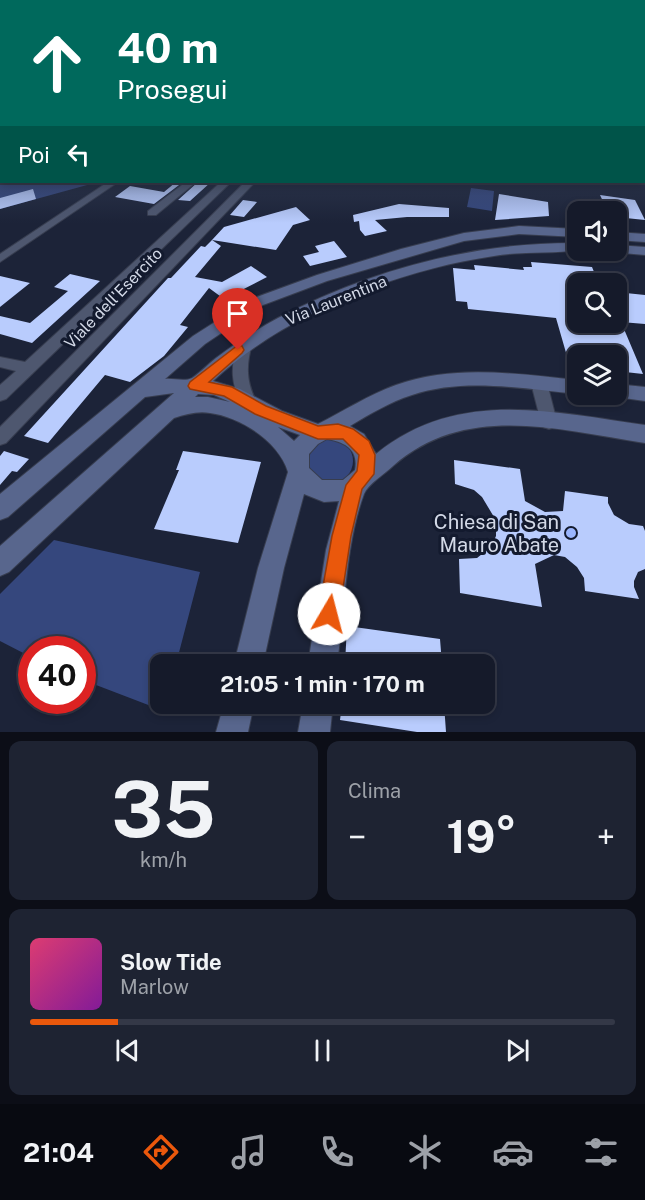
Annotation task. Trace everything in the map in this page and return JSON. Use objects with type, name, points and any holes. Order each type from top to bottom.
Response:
[{"type":"main road","name":"Via Laurentina","points":[[0,509],[209,333],[239,312],[275,294],[406,252],[464,237],[519,230],[567,232]]},
{"type":"main road","points":[[627,237],[645,238]]},
{"type":"main road","name":"Via Laurentina","points":[[0,563],[195,386],[245,344],[277,324],[332,299],[431,263],[503,249],[567,247]]},
{"type":"main road","points":[[627,250],[645,251]]},
{"type":"main road","points":[[250,654],[302,444],[383,399],[421,385],[470,379],[567,386]]},
{"type":"main road","points":[[141,390],[163,386],[221,389],[248,401],[261,410],[323,432],[348,434],[363,446],[368,465],[357,484],[338,550],[324,654]]},
{"type":"main road","points":[[627,393],[645,394]]},
{"type":"main road","points":[[163,414],[199,403],[227,407],[275,436],[298,467],[305,481],[326,492],[338,492],[357,484],[406,443],[446,424],[489,417],[645,434]]},
{"type":"main road","points":[[232,732],[236,714]]},
{"type":"main road","points":[[314,732],[317,714]]},
{"type":"street","points":[[0,259],[112,183]]},
{"type":"street","points":[[152,213],[189,183]]},
{"type":"street","points":[[224,184],[246,185]]},
{"type":"street","name":"Viale dell'Esercito","points":[[0,395],[224,184]]},
{"type":"street","name":"Viale dell'Esercito","points":[[0,438],[246,185]]},
{"type":"street","points":[[164,204],[196,209]]},
{"type":"street","points":[[165,239],[190,243]]},
{"type":"street","points":[[245,344],[238,370],[241,388],[248,401]]},
{"type":"street","points":[[0,362],[28,368]]},
{"type":"street","points":[[539,383],[549,422]]},
{"type":"shaded area","points":[[0,183],[94,183],[0,209]]},
{"type":"shaded area","points":[[471,188],[494,191],[492,211],[467,207]]},
{"type":"shaded area","points":[[331,439],[347,445],[353,461],[347,477],[331,483],[315,477],[309,461],[315,445]]},
{"type":"shaded area","points":[[54,540],[200,572],[179,654],[150,654],[150,706],[96,685],[96,636],[18,636],[18,650],[0,641],[0,594]]},
{"type":"building","points":[[175,183],[182,183],[154,204],[115,197],[130,186],[164,192]]},
{"type":"building","points":[[197,183],[210,183],[190,201],[178,200]]},
{"type":"building","points":[[33,189],[36,199],[0,209],[0,198]]},
{"type":"building","points":[[499,194],[548,202],[549,216],[495,220]]},
{"type":"building","points":[[600,195],[635,200],[645,220],[627,218],[627,201],[603,201]]},
{"type":"building","points":[[243,200],[257,202],[244,217],[230,215]]},
{"type":"building","points":[[399,204],[449,208],[449,217],[375,220],[387,231],[365,236],[360,230],[359,221],[354,222],[353,215]]},
{"type":"building","points":[[296,207],[310,220],[293,225],[276,250],[212,240],[224,227]]},
{"type":"building","points":[[212,240],[221,246],[195,277],[222,282],[251,266],[267,277],[224,299],[209,288],[180,325],[188,327],[164,356],[130,382],[105,375],[48,443],[24,436],[168,278],[171,278],[201,246],[205,247]]},
{"type":"building","points":[[334,241],[347,257],[310,266],[303,256],[319,252],[315,246]]},
{"type":"building","points":[[531,262],[592,267],[594,273],[567,273],[567,333],[626,333],[643,374],[627,372],[627,345],[567,345],[567,356],[556,318],[468,309],[467,302],[456,301],[453,268],[475,270],[474,265],[524,270],[523,267],[532,267]]},
{"type":"building","points":[[70,274],[100,281],[32,343],[0,334],[0,316],[30,323],[68,291],[54,287]]},
{"type":"building","points":[[0,276],[30,283],[0,307]]},
{"type":"building","points":[[627,293],[645,295],[645,324],[627,322]]},
{"type":"building","points":[[4,451],[29,459],[17,472],[12,471],[0,485],[0,456]]},
{"type":"building","points":[[183,451],[261,462],[238,543],[154,529],[179,470],[176,470]]},
{"type":"building","name":"Chiesa di San Mauro Abate","points":[[454,460],[520,469],[525,501],[545,512],[563,511],[565,491],[608,497],[608,503],[614,515],[629,524],[643,526],[645,531],[645,569],[638,572],[634,581],[639,599],[585,591],[584,578],[577,567],[565,557],[554,555],[535,564],[542,607],[460,593],[459,559],[477,558],[491,547],[496,536],[496,527],[494,517],[482,497],[474,490],[455,484]]},
{"type":"building","points":[[347,626],[440,639],[441,654],[346,654]]},
{"type":"building","points":[[341,714],[445,714],[446,732],[417,732],[340,720]]},
{"type":"place","name":"Chiesa di San Mauro Abate","points":[[571,533]]},
{"type":"route","points":[[238,350],[195,386],[227,391],[261,410],[318,433],[327,430],[348,434],[357,439],[367,455],[368,465],[365,474],[355,485],[341,536],[329,614]]}]
